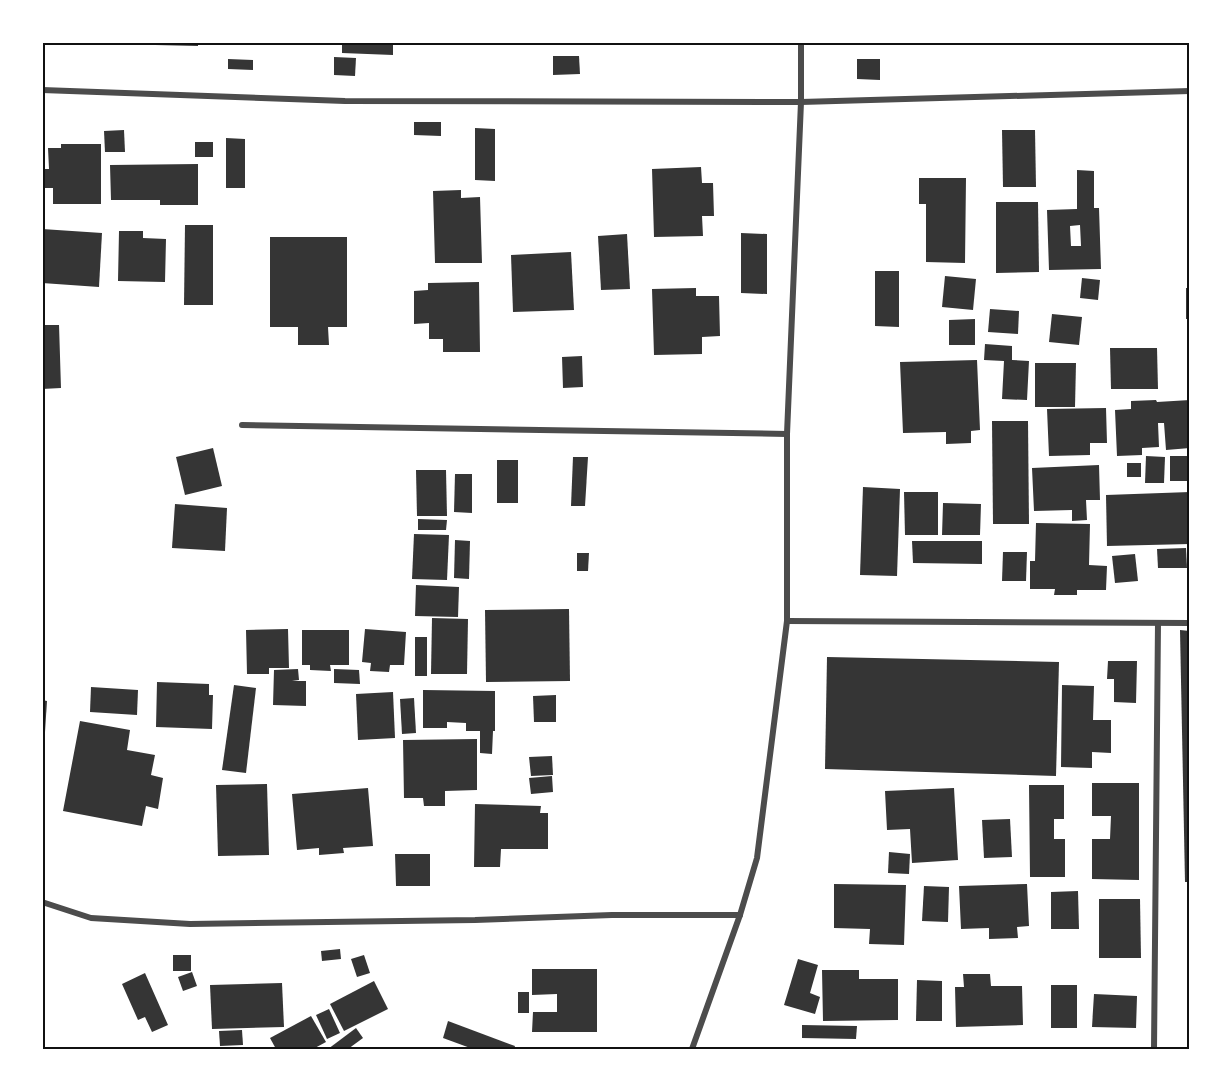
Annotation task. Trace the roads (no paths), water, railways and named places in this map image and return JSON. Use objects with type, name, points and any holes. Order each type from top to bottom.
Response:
[{"type":"street","points":[[692,1049],[740,915],[757,858],[787,621],[787,434],[801,102],[801,42]]},
{"type":"street","points":[[42,90],[345,101],[801,102],[1190,91]]},
{"type":"street","points":[[242,425],[787,434]]},
{"type":"street","points":[[787,621],[1190,623]]},
{"type":"street","points":[[1154,1049],[1158,623]]},
{"type":"street","points":[[42,903],[91,918],[189,924],[475,920],[612,915],[740,915]]}]
